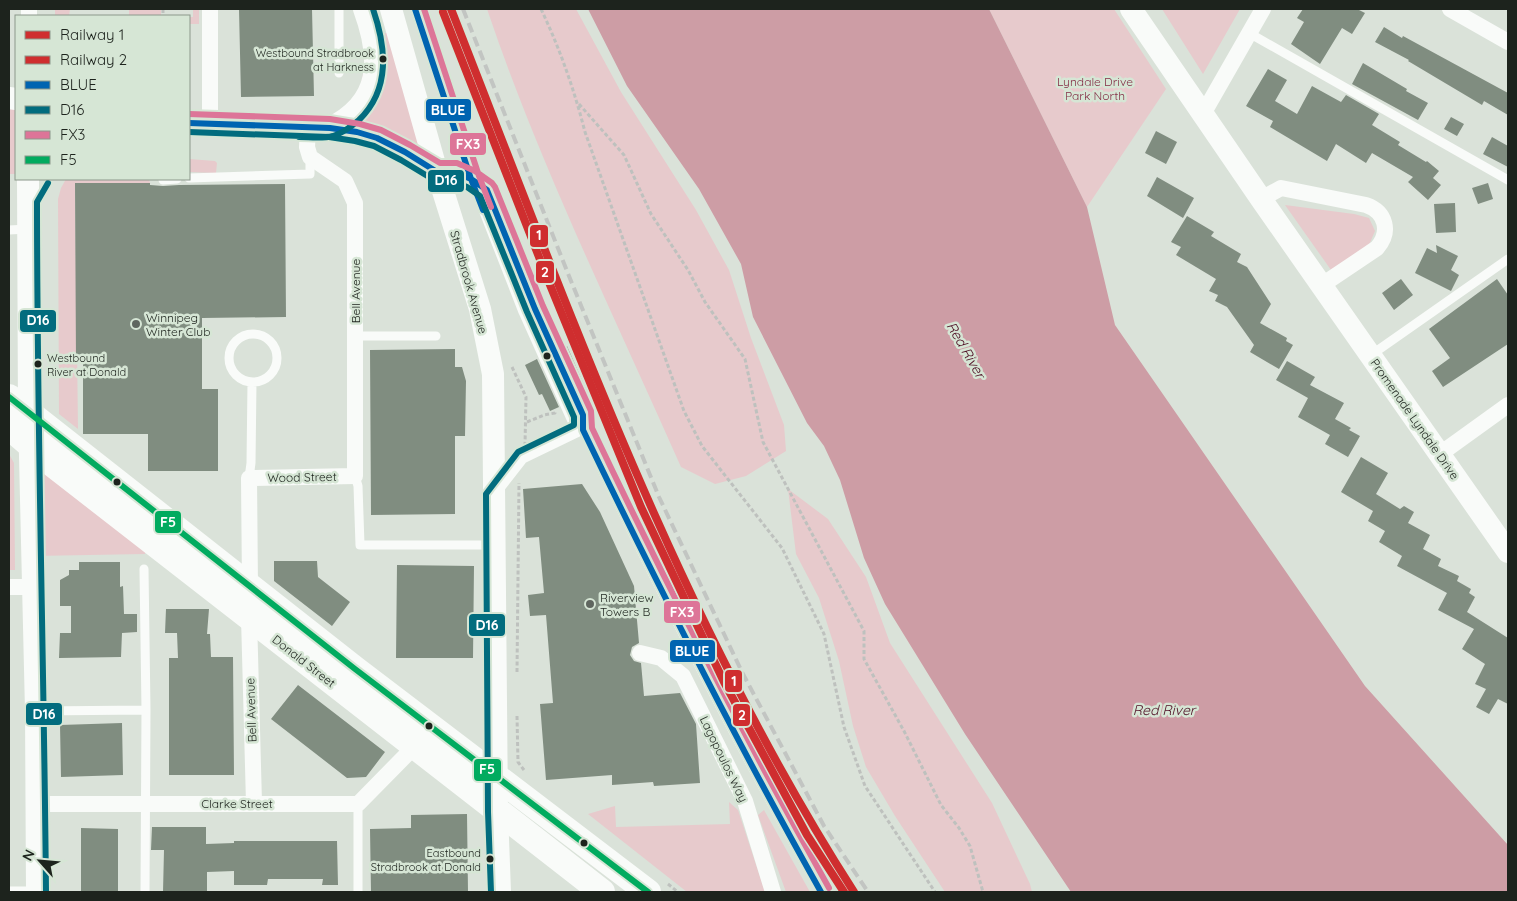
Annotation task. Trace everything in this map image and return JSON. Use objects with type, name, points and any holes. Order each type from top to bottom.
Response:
[{"type":"main road","points":[[319,128],[349,117],[367,95],[373,84],[376,68],[375,51],[364,9]]},
{"type":"main road","name":"Stradbrook Avenue","points":[[391,9],[437,172],[480,309],[493,374],[497,812],[500,892]]},
{"type":"main road","name":"Promenade Lyndale Drive","points":[[1131,9],[1370,356],[1508,550]]},
{"type":"main road","points":[[199,124],[319,128],[357,132],[377,138],[405,152],[437,172]]},
{"type":"main road","points":[[19,420],[18,229],[28,189],[39,180]]},
{"type":"main road","name":"Donald Street","points":[[9,397],[30,444],[51,463],[602,892]]},
{"type":"main road","name":"Donald Street","points":[[19,420],[250,587],[498,779],[648,892]]},
{"type":"main road","points":[[30,444],[36,711],[37,891]]},
{"type":"street","points":[[199,124],[210,9]]},
{"type":"street","points":[[1203,114],[1263,9]]},
{"type":"street","points":[[1450,9],[1508,42]]},
{"type":"street","points":[[310,156],[307,147],[319,128]]},
{"type":"street","name":"Bell Avenue","points":[[310,156],[345,181],[355,203],[355,476]]},
{"type":"street","points":[[1261,199],[1281,188],[1373,207],[1383,218],[1385,232],[1377,248],[1322,285]]},
{"type":"street","points":[[1440,454],[1508,405]]},
{"type":"street","name":"Wood Street","points":[[249,478],[355,476]]},
{"type":"street","points":[[249,478],[250,587]]},
{"type":"street","points":[[9,587],[34,587]]},
{"type":"street","name":"Bell Avenue","points":[[249,617],[254,802]]},
{"type":"street","name":"Lagopoulos Way","points":[[640,654],[661,658],[683,676],[745,801],[774,892]]},
{"type":"street","points":[[358,804],[414,747]]},
{"type":"street","name":"Clarke Street","points":[[37,804],[254,802],[358,804]]},
{"type":"lane","points":[[338,9],[339,73]]},
{"type":"lane","points":[[415,9],[471,179],[527,321],[572,421],[582,430],[642,555],[768,797],[821,892]]},
{"type":"lane","points":[[1249,33],[1508,180]]},
{"type":"lane","points":[[190,178],[310,174],[310,156]]},
{"type":"lane","points":[[437,172],[455,172],[471,179]]},
{"type":"lane","points":[[1370,356],[1508,259]]},
{"type":"lane","points":[[246,335],[262,335],[269,339],[274,346],[277,362],[271,374],[259,382],[252,382],[237,376],[229,361],[230,353],[238,339],[246,335]]},
{"type":"lane","points":[[355,336],[436,336]]},
{"type":"lane","points":[[249,478],[252,382]]},
{"type":"lane","points":[[495,496],[522,459],[582,430]]},
{"type":"lane","points":[[355,476],[358,486],[360,544],[496,545]]},
{"type":"lane","points":[[144,568],[146,710],[145,892]]},
{"type":"lane","points":[[36,711],[146,710]]},
{"type":"lane","points":[[692,715],[710,729]]},
{"type":"lane","points":[[358,804],[358,892]]},
{"type":"lane","points":[[9,891],[37,891]]},
{"type":"path","points":[[542,9],[557,43],[578,103],[585,132],[684,411],[702,446],[782,548],[824,634],[844,727],[865,786],[934,892]]},
{"type":"path","points":[[578,103],[624,155],[652,214],[688,270],[705,302],[745,359],[763,442],[864,631],[864,659],[904,731],[940,805],[959,828],[970,846],[983,892]]},
{"type":"path","points":[[526,422],[555,413]]},
{"type":"path","points":[[516,680],[519,486]]},
{"type":"path","points":[[517,708],[518,762]]},
{"type":"green space","points":[[55,9],[70,9],[69,15],[55,15]]},
{"type":"green space","points":[[129,9],[161,9],[161,15],[129,15]]},
{"type":"green space","points":[[193,9],[199,9],[199,24],[190,24],[190,17],[193,17]]},
{"type":"green space","points":[[487,9],[576,9],[621,92],[696,210],[729,270],[751,338],[784,425],[786,451],[746,476],[715,484],[681,467],[554,183],[508,68]]},
{"type":"green space","name":"Lyndale Drive Park North","points":[[989,9],[1114,9],[1166,89],[1087,207]]},
{"type":"green space","points":[[1162,9],[1240,9],[1203,74]]},
{"type":"green space","points":[[372,33],[398,33],[437,172],[340,123],[355,111]]},
{"type":"green space","points":[[9,98],[15,99],[15,174],[9,174]]},
{"type":"green space","points":[[190,159],[215,161],[217,163],[216,173],[190,172]]},
{"type":"green space","points":[[65,180],[149,180],[150,183],[75,184],[78,429],[59,414],[58,199]]},
{"type":"green space","points":[[1285,205],[1354,214],[1369,218],[1375,231],[1369,245],[1331,270]]},
{"type":"green space","points":[[9,454],[14,463],[15,570],[9,570]]},
{"type":"green space","points":[[51,463],[146,536],[145,554],[33,556],[31,474]]},
{"type":"green space","points":[[788,489],[828,519],[866,577],[890,643],[992,803],[1032,892],[945,892],[895,816],[866,767],[853,726],[839,661],[819,598],[796,554]]},
{"type":"green space","points":[[729,802],[738,810],[765,892],[687,892],[588,814],[615,806],[616,827],[730,824]]},
{"type":"green space","points":[[764,810],[810,892],[786,892],[758,815]]},
{"type":"water","name":"Red River","points":[[588,9],[989,9],[1087,207],[1115,325],[1365,686],[1508,845],[1508,892],[1071,892],[965,734],[885,604],[864,558],[840,480],[824,446],[807,423],[753,317],[741,264],[699,189],[627,86]]},
{"type":"building","points":[[239,9],[312,9],[314,96],[241,97]]},
{"type":"building","points":[[1303,9],[1357,9],[1365,13],[1352,34],[1342,28],[1320,64],[1291,44],[1304,22],[1297,18]]},
{"type":"building","points":[[1384,27],[1508,93],[1508,115],[1484,101],[1482,105],[1409,60],[1375,42]]},
{"type":"building","points":[[1363,63],[1428,103],[1418,120],[1352,84]]},
{"type":"building","points":[[1268,69],[1287,80],[1275,101],[1297,114],[1312,86],[1341,102],[1346,95],[1379,114],[1372,125],[1400,142],[1398,145],[1427,161],[1439,171],[1433,178],[1441,185],[1428,200],[1408,182],[1413,177],[1372,153],[1366,163],[1336,144],[1327,161],[1270,127],[1273,121],[1246,106]]},
{"type":"building","points":[[1451,117],[1464,124],[1457,136],[1444,129]]},
{"type":"building","points":[[1156,131],[1177,142],[1166,164],[1145,153]]},
{"type":"building","points":[[1492,137],[1508,146],[1508,167],[1483,154]]},
{"type":"building","points":[[1157,177],[1194,198],[1183,218],[1147,196]]},
{"type":"building","name":"Winnipeg Winter Club","points":[[75,183],[150,183],[150,185],[163,186],[285,184],[286,317],[202,318],[202,389],[218,389],[218,471],[148,471],[148,434],[83,434],[83,363],[76,363]]},
{"type":"building","points":[[1488,183],[1493,199],[1478,204],[1472,188]]},
{"type":"building","points":[[1455,203],[1456,232],[1436,233],[1434,204]]},
{"type":"building","points":[[1187,216],[1214,232],[1211,236],[1241,254],[1237,262],[1247,267],[1271,304],[1260,323],[1287,338],[1286,341],[1293,345],[1279,369],[1250,352],[1254,345],[1227,307],[1215,301],[1218,295],[1209,291],[1216,279],[1176,255],[1181,247],[1171,242]]},
{"type":"building","points":[[1436,245],[1458,256],[1451,270],[1459,275],[1451,291],[1415,273],[1427,248],[1437,253]]},
{"type":"building","points":[[1401,279],[1413,295],[1394,310],[1382,293]]},
{"type":"building","points":[[1497,279],[1508,295],[1508,344],[1443,387],[1432,371],[1450,358],[1429,329]]},
{"type":"building","points":[[567,346],[588,394],[582,397],[560,349]]},
{"type":"building","points":[[455,349],[455,367],[462,367],[466,381],[465,436],[455,436],[455,514],[371,515],[370,350]]},
{"type":"building","points":[[537,359],[559,407],[550,411],[542,394],[539,395],[525,365]]},
{"type":"building","points":[[1287,361],[1315,377],[1310,385],[1344,403],[1335,419],[1351,428],[1349,430],[1360,436],[1348,457],[1325,444],[1330,435],[1298,417],[1308,398],[1276,380]]},
{"type":"building","points":[[1361,457],[1388,473],[1376,494],[1400,509],[1404,506],[1414,512],[1408,523],[1430,535],[1423,549],[1441,559],[1438,566],[1459,576],[1457,581],[1471,589],[1469,593],[1475,597],[1467,612],[1508,638],[1508,704],[1498,699],[1489,714],[1476,707],[1486,689],[1475,684],[1485,664],[1462,649],[1474,629],[1438,610],[1447,593],[1397,566],[1402,556],[1379,542],[1385,531],[1368,521],[1373,511],[1341,492]]},
{"type":"building","points":[[582,484],[600,512],[634,586],[639,643],[632,647],[630,655],[634,661],[641,663],[644,696],[680,693],[696,724],[700,783],[654,786],[653,782],[612,785],[612,775],[546,780],[540,704],[553,703],[546,615],[530,616],[528,595],[544,593],[539,537],[526,538],[523,489]]},
{"type":"building","points":[[274,561],[317,561],[318,577],[350,602],[332,626],[274,581]]},
{"type":"building","points":[[79,562],[120,562],[120,587],[123,586],[124,614],[137,614],[137,632],[122,633],[121,657],[59,658],[60,633],[71,633],[71,606],[60,606],[60,580],[69,575],[69,570],[79,570]]},
{"type":"building","points":[[397,565],[474,566],[473,658],[396,658]]},
{"type":"building","points":[[166,609],[209,609],[207,634],[210,634],[211,657],[233,657],[234,775],[169,775],[169,658],[178,658],[177,633],[165,633]]},
{"type":"building","points":[[298,685],[385,752],[366,777],[347,778],[271,719]]},
{"type":"building","points":[[122,723],[123,775],[61,777],[60,725]]},
{"type":"building","points":[[467,814],[468,892],[371,892],[370,829],[411,828],[411,815]]},
{"type":"building","points":[[152,827],[206,827],[206,844],[234,843],[234,841],[337,841],[338,885],[322,885],[323,879],[268,879],[267,885],[234,885],[234,871],[207,872],[207,892],[163,892],[164,850],[151,850]]},
{"type":"building","points":[[81,828],[118,829],[118,892],[81,892]]},
{"type":"railway","points":[[463,9],[659,497],[742,672],[824,826],[868,892]]},
{"type":"rail line","name":"1","points":[[451,9],[584,349],[631,461],[681,572],[734,681],[791,788],[854,892]]},
{"type":"rail line","name":"2","points":[[443,12],[548,280],[641,507],[724,682],[807,835],[844,892]]},
{"type":"transit line","name":"D16","points":[[299,137],[337,135],[359,120],[377,95],[381,81],[383,53],[373,9]]},
{"type":"transit line","name":"BLUE","points":[[415,9],[483,210]]},
{"type":"transit line","name":"FX3","points":[[424,9],[491,207]]},
{"type":"transit line","name":"FX3","points":[[190,114],[330,119],[360,124],[381,130],[440,163],[457,163],[475,171],[492,183],[543,306],[591,411],[592,428],[706,660],[829,888]]},
{"type":"transit line","name":"BLUE","points":[[190,123],[330,128],[357,132],[377,138],[405,152],[437,172],[455,172],[471,179],[487,190],[535,309],[583,415],[583,430],[698,663],[758,778],[821,892]]},
{"type":"transit line","name":"D16","points":[[190,132],[329,137],[355,141],[374,146],[434,180],[453,181],[467,187],[480,196],[527,312],[574,417],[574,425],[518,452],[486,494],[488,812],[491,892]]},
{"type":"transit line","name":"D16","points":[[46,892],[37,202],[48,183]]},
{"type":"transit line","name":"F5","points":[[9,397],[355,669],[648,892]]},
{"type":"place","name":"Westbound Stradbrook at Harkness","points":[[383,59]]},
{"type":"place","name":"Winnipeg Winter Club","points":[[136,324]]},
{"type":"place","name":"Westbound River at Donald","points":[[38,364]]},
{"type":"place","name":"Riverview Towers B","points":[[590,604]]},
{"type":"place","name":"Eastbound Stradbrook at Donald","points":[[490,859]]}]
